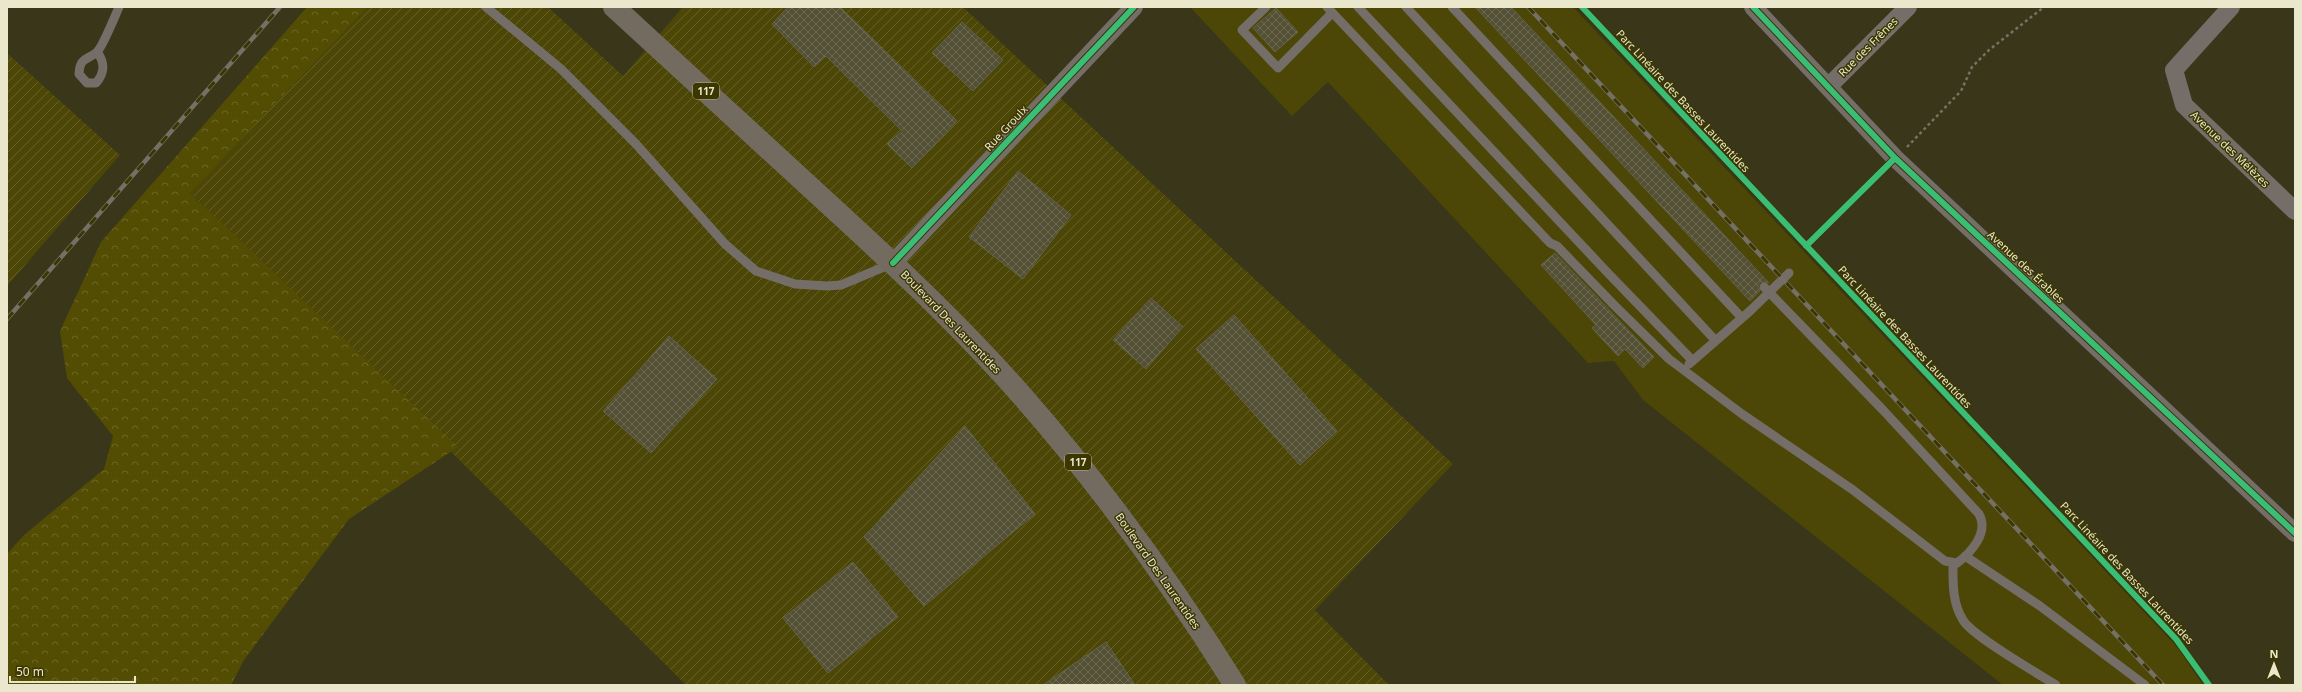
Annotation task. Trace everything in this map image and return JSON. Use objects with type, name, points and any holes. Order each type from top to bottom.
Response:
[{"type":"main road","name":"Boulevard Des Laurentides","points":[[614,7],[893,263],[966,336],[1022,396],[1088,475],[1189,614],[1235,685]]},
{"type":"street","name":"Rue Groulx","points":[[893,263],[1134,7]]},
{"type":"street","name":"Avenue des Érables","points":[[1753,7],[1895,158],[2295,533]]},
{"type":"street","name":"Rue des Frênes","points":[[1828,87],[1908,7]]},
{"type":"street","name":"Avenue des Mélèzes","points":[[2231,7],[2174,70],[2184,105],[2295,211]]},
{"type":"lane","points":[[97,52],[119,7]]},
{"type":"lane","points":[[486,7],[561,69],[636,144],[725,244],[756,271],[795,284],[828,286],[841,285],[893,263]]},
{"type":"lane","points":[[1266,7],[1242,30],[1278,68],[1329,10],[1550,243],[1558,246],[1615,306],[1669,359],[1742,414],[1853,490],[1945,561],[1957,563],[1965,556],[1982,533],[1983,521],[1979,514],[1883,410],[1767,290]]},
{"type":"lane","points":[[1358,7],[1616,283],[1692,360]]},
{"type":"lane","points":[[1406,7],[1715,340]]},
{"type":"lane","points":[[1452,7],[1742,318]]},
{"type":"lane","points":[[1684,370],[1692,360],[1742,318],[1767,290],[1789,273]]},
{"type":"lane","points":[[1965,556],[2040,606],[2145,685]]},
{"type":"lane","points":[[1953,563],[1954,597],[1963,621],[1992,643],[2056,685]]},
{"type":"path","points":[[1895,158],[1933,123],[1961,92],[1972,67],[1989,50],[2044,7]]},
{"type":"shaded area","points":[[356,7],[548,7],[623,76],[683,7],[963,7],[1453,464],[1315,610],[1389,685],[686,685],[189,192]]},
{"type":"shaded area","points":[[1190,7],[1573,7],[2178,648],[2203,685],[2003,685],[1643,400],[1614,361],[1588,363],[1328,82],[1292,116]]},
{"type":"shaded area","points":[[7,53],[120,155],[7,286]]},
{"type":"green space","points":[[307,7],[367,7],[190,193],[458,447],[349,519],[244,660],[231,685],[7,685],[7,554],[24,535],[104,469],[113,436],[67,378],[60,331],[101,242]]},
{"type":"building","points":[[788,7],[840,7],[957,121],[912,168],[887,144],[902,131],[826,56],[814,67],[772,24]]},
{"type":"building","points":[[1475,7],[1511,7],[1769,283],[1760,282],[1758,286],[1760,291],[1750,301]]},
{"type":"building","points":[[1276,8],[1298,32],[1275,52],[1253,28]]},
{"type":"building","points":[[962,22],[1003,60],[973,91],[932,53]]},
{"type":"building","points":[[1018,171],[1071,215],[1023,279],[969,237]]},
{"type":"building","points":[[1555,253],[1654,357],[1643,368],[1625,349],[1618,356],[1592,328],[1596,325],[1541,265]]},
{"type":"building","points":[[1151,298],[1183,327],[1146,369],[1113,340]]},
{"type":"building","points":[[1234,315],[1337,431],[1300,465],[1196,349]]},
{"type":"building","points":[[669,336],[717,379],[651,453],[603,411]]},
{"type":"building","points":[[965,426],[1035,514],[924,606],[864,537]]},
{"type":"building","points":[[853,562],[898,617],[828,673],[783,618]]},
{"type":"building","points":[[1106,642],[1135,685],[1043,685]]},
{"type":"railway","points":[[7,319],[280,7]]},
{"type":"railway","points":[[1528,7],[2163,685]]},
{"type":"cycle path","points":[[893,263],[1134,7]]},
{"type":"cycle path","name":"Parc Linéaire des Basses Laurentides","points":[[1582,7],[2176,639],[2209,685]]},
{"type":"cycle path","points":[[1753,7],[1895,158],[2295,533]]},
{"type":"cycle path","points":[[1806,246],[1895,158]]}]
